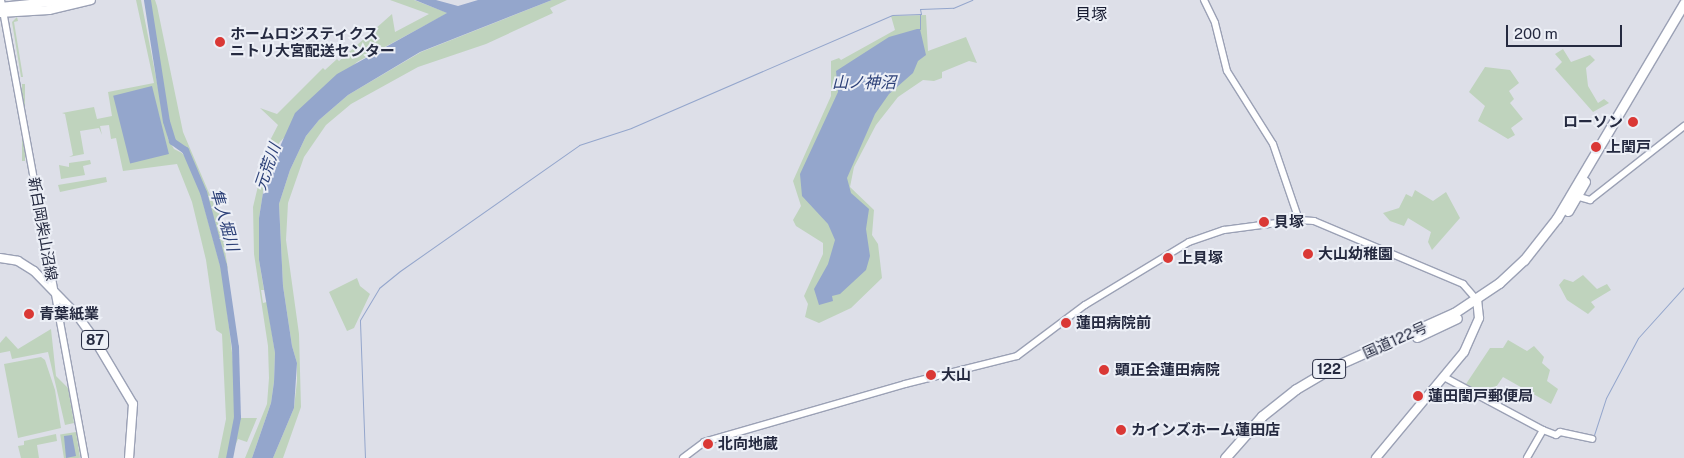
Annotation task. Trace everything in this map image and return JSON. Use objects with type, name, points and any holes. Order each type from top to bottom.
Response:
[{"type":"highway","name":"122","points":[[1574,196],[1684,3]]},
{"type":"highway","name":"122","points":[[1477,302],[1529,254],[1574,196],[1684,13]]},
{"type":"highway","name":"国道122号","points":[[1225,458],[1262,416],[1307,382],[1477,302]]},
{"type":"highway","name":"国道122号","points":[[1231,458],[1266,420],[1310,386],[1453,321],[1477,302]]},
{"type":"main road","points":[[2,8],[71,0]]},
{"type":"main road","points":[[2,8],[49,10],[90,0]]},
{"type":"main road","name":"87","points":[[0,260],[28,266],[55,292],[93,337],[114,374],[128,392],[135,412],[129,458]]},
{"type":"main road","points":[[1376,458],[1464,352],[1479,318],[1477,302]]},
{"type":"street","points":[[1204,0],[1217,28],[1226,66],[1273,144],[1299,220]]},
{"type":"street","name":"新白岡柴山沼線","points":[[2,8],[85,458]]},
{"type":"street","points":[[1574,196],[1586,201],[1597,196],[1684,126]]},
{"type":"street","points":[[683,458],[696,446],[711,440],[905,384],[1017,356],[1085,305],[1195,238],[1224,230],[1299,220],[1324,225],[1455,280],[1466,286],[1477,302]]},
{"type":"street","points":[[1444,376],[1543,430],[1556,435],[1560,432],[1592,439]]},
{"type":"street","points":[[1527,458],[1543,430]]},
{"type":"green space","points":[[136,0],[141,0],[168,139],[174,149],[182,153],[189,162],[199,188],[223,276],[235,378],[234,426],[227,458],[218,458],[226,419],[222,334],[216,330],[206,260],[192,202],[177,164],[123,171],[116,138],[111,139],[109,125],[100,126],[102,135],[99,128],[80,131],[84,154],[69,157],[73,155],[65,114],[62,113],[94,107],[97,119],[112,116],[108,92],[154,83]]},
{"type":"green space","points":[[149,0],[155,0],[157,6],[183,132],[215,207],[225,216],[220,218],[228,270],[217,245],[216,225],[193,160],[175,140],[170,125]]},
{"type":"green space","points":[[390,0],[414,0],[448,13],[357,62],[279,143],[265,180],[259,218],[259,260],[264,290],[261,290],[263,303],[267,302],[275,353],[274,382],[271,403],[252,458],[245,458],[267,404],[269,378],[268,346],[254,254],[253,207],[265,157],[262,156],[278,125],[260,108],[277,114],[323,68],[325,70],[337,59],[339,61],[392,14],[395,32],[429,14]]},
{"type":"green space","points":[[552,0],[567,0],[550,8],[553,13],[486,44],[418,67],[351,104],[326,125],[304,157],[288,203],[286,240],[299,334],[301,407],[283,458],[273,458],[294,408],[297,381],[297,363],[292,346],[283,286],[279,204],[290,170],[306,136],[319,120],[348,95],[421,52]]},
{"type":"green space","name":"山ノ神沼","points":[[926,15],[928,51],[966,37],[977,63],[969,61],[942,72],[942,78],[934,81],[923,80],[898,97],[876,125],[854,167],[850,187],[874,210],[872,235],[878,244],[882,278],[851,308],[819,323],[805,317],[808,304],[804,296],[823,254],[823,243],[796,226],[793,220],[801,206],[793,181],[831,96],[831,61],[839,58],[841,60],[895,30],[891,16]]},
{"type":"green space","points":[[17,17],[18,21],[14,22],[23,77],[21,77],[12,22]]},
{"type":"green space","points":[[1563,49],[1571,62],[1590,55],[1595,60],[1586,68],[1588,86],[1598,103],[1604,99],[1609,103],[1593,112],[1555,69],[1562,62],[1555,54]]},
{"type":"green space","points":[[1485,67],[1510,70],[1519,83],[1509,91],[1514,99],[1510,103],[1523,119],[1511,128],[1515,135],[1508,139],[1478,121],[1485,106],[1469,92]]},
{"type":"green space","points":[[22,84],[25,84],[25,161],[22,161]]},
{"type":"green space","points":[[90,160],[91,164],[83,166],[85,175],[61,179],[59,165],[69,167],[69,163]]},
{"type":"green space","points":[[106,177],[107,182],[60,192],[58,185]]},
{"type":"green space","points":[[1415,190],[1433,201],[1446,192],[1460,218],[1432,250],[1428,242],[1431,232],[1408,218],[1404,226],[1390,221],[1383,213],[1399,208],[1406,194],[1412,197]]},
{"type":"green space","points":[[1583,275],[1597,289],[1607,284],[1611,290],[1591,302],[1595,307],[1588,314],[1567,300],[1559,285],[1564,279],[1573,282]]},
{"type":"green space","points":[[357,278],[360,286],[370,294],[354,328],[347,331],[329,292]]},
{"type":"green space","points":[[51,329],[56,376],[68,388],[74,423],[65,425],[48,352],[12,359],[10,351],[0,353],[0,343],[6,336],[18,349]]},
{"type":"green space","points":[[1508,340],[1527,351],[1534,346],[1544,357],[1542,363],[1550,370],[1547,381],[1558,389],[1551,404],[1503,377],[1489,397],[1466,384],[1490,348],[1503,348]]},
{"type":"green space","points":[[41,357],[45,360],[55,390],[61,428],[18,438],[4,364]]},
{"type":"green space","points":[[238,418],[257,418],[247,442],[238,439],[230,458]]},
{"type":"green space","points":[[76,432],[80,458],[64,458],[60,435]]},
{"type":"green space","points":[[56,434],[57,441],[37,445],[39,458],[21,458],[18,446],[24,445],[24,441]]},
{"type":"water","points":[[415,0],[436,0],[458,6],[478,0],[552,0],[420,52],[348,95],[319,120],[306,136],[290,170],[279,204],[283,286],[292,346],[297,363],[294,408],[273,458],[252,458],[271,403],[274,382],[275,353],[259,260],[259,218],[265,180],[295,113],[337,74],[447,13]]},
{"type":"water","name":"山ノ神沼","points":[[920,29],[926,55],[918,61],[913,73],[889,94],[875,114],[847,178],[851,193],[869,209],[866,229],[870,256],[866,270],[840,294],[832,296],[833,301],[819,305],[814,289],[828,264],[835,240],[828,224],[802,196],[800,174],[838,92],[836,71],[889,37]]},
{"type":"water","points":[[152,86],[169,154],[130,164],[113,96]]},
{"type":"water","points":[[72,435],[76,456],[66,458],[64,436]]},
{"type":"waterway","name":"隼人堀川","points":[[147,0],[166,121],[172,141],[185,150],[203,192],[223,265],[235,347],[237,417],[229,458]]},
{"type":"waterway","points":[[365,458],[360,320],[379,288],[400,271],[579,145],[631,128],[892,15],[921,14],[920,9],[953,8],[972,0]]},
{"type":"waterway","points":[[920,14],[920,29]]},
{"type":"waterway","points":[[1594,435],[1606,398],[1638,338],[1684,287]]},
{"type":"place","name":"ホームロジスティクス ニトリ大宮配送センター","points":[[220,42]]},
{"type":"place","name":"ローソン","points":[[1633,122]]},
{"type":"place","name":"上閏戸","points":[[1596,147]]},
{"type":"place","name":"貝塚","points":[[1264,222]]},
{"type":"place","name":"大山幼稚園","points":[[1308,254]]},
{"type":"place","name":"上貝塚","points":[[1168,258]]},
{"type":"place","name":"青葉紙業","points":[[29,314]]},
{"type":"place","name":"蓮田病院前","points":[[1066,323]]},
{"type":"place","name":"顕正会蓮田病院","points":[[1104,370]]},
{"type":"place","name":"大山","points":[[931,375]]},
{"type":"place","name":"蓮田閏戸郵便局","points":[[1418,396]]},
{"type":"place","name":"カインズホーム蓮田店","points":[[1121,430]]},
{"type":"place","name":"北向地蔵","points":[[708,444]]},
{"type":"district","name":"貝塚","points":[[1091,15]]},
{"type":"water label","name":"元荒川","points":[[268,167]]}]
